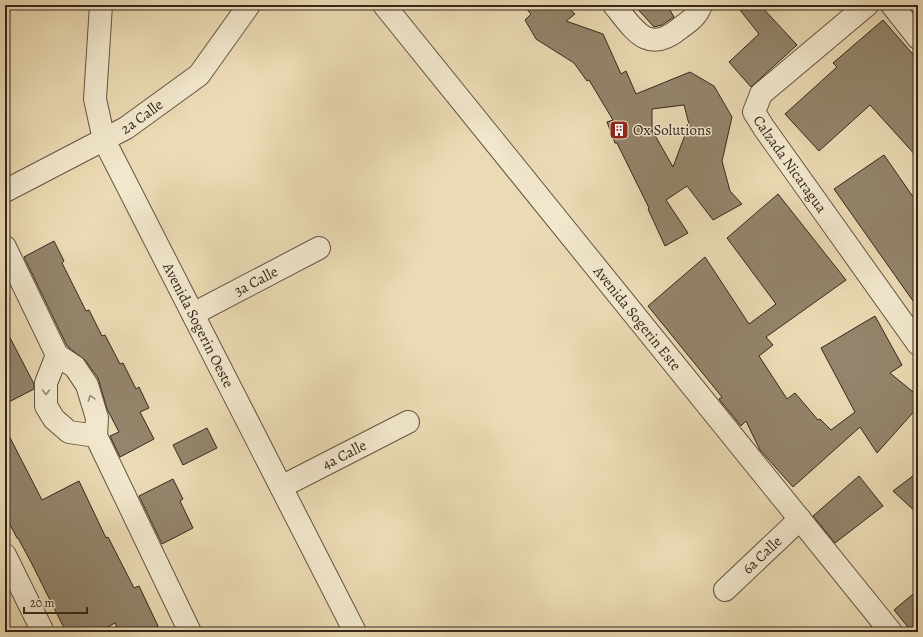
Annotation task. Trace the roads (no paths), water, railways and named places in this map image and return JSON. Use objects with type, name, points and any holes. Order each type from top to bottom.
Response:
[{"type":"street","name":"Avenida Sogerin Oeste","points":[[101,5],[95,99],[104,140],[355,632]]},
{"type":"street","name":"2a Calle","points":[[5,191],[126,128],[199,75],[249,5]]},
{"type":"street","name":"Avenida Sogerin Este","points":[[384,5],[891,632]]},
{"type":"street","points":[[614,5],[638,34],[654,41],[670,37],[697,15],[701,5]]},
{"type":"street","name":"Calzada Nicaragua","points":[[866,5],[761,94],[754,112],[918,344]]},
{"type":"street","points":[[892,5],[918,38]]},
{"type":"street","points":[[5,247],[57,355],[75,367],[87,385],[97,418],[96,436],[190,632]]},
{"type":"street","name":"3a Calle","points":[[193,314],[319,248]]},
{"type":"street","points":[[57,355],[46,383],[46,406],[54,419],[69,432],[96,436]]},
{"type":"street","name":"4a Calle","points":[[281,488],[408,422]]},
{"type":"street","name":"6a Calle","points":[[725,590],[800,519]]},
{"type":"street","points":[[5,555],[43,632]]},
{"type":"place","name":"Ox Solutions","points":[[619,130]]}]
